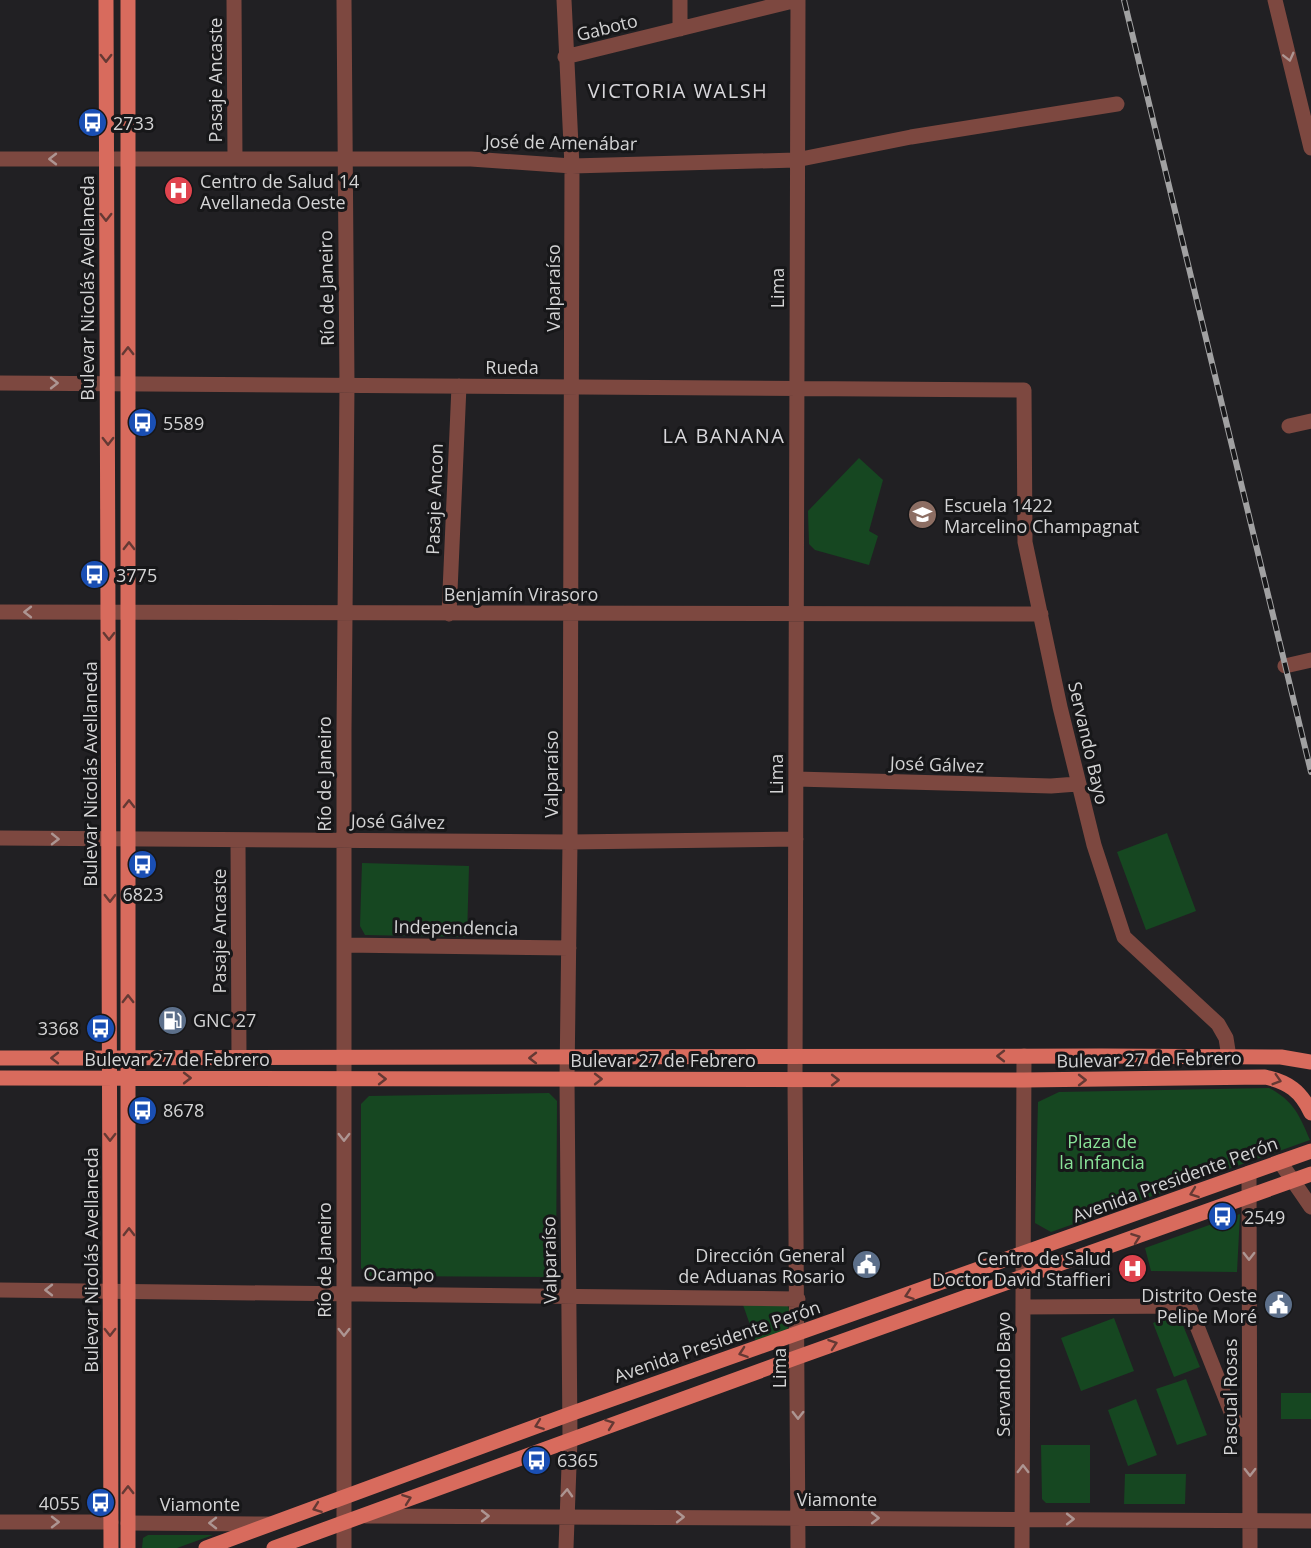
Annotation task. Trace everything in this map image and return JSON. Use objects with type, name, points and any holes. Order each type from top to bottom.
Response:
[{"type":"main road","name":"Bulevar Nicolás Avellaneda","points":[[106,0],[111,1548]]},
{"type":"main road","name":"Bulevar Nicolás Avellaneda","points":[[128,0],[128,1548]]},
{"type":"main road","name":"Bulevar 27 de Febrero","points":[[0,1058],[1024,1056],[1281,1057],[1311,1062]]},
{"type":"main road","name":"Bulevar 27 de Febrero","points":[[0,1078],[1024,1080],[1265,1077],[1282,1080],[1296,1089],[1311,1113]]},
{"type":"main road","name":"Avenida Presidente Perón","points":[[206,1548],[570,1414],[1311,1151]]},
{"type":"main road","points":[[274,1548],[570,1439],[1311,1174]]},
{"type":"street","name":"Pasaje Ancaste","points":[[234,0],[235,159]]},
{"type":"street","name":"Río de Janeiro","points":[[344,0],[346,385],[344,1548]]},
{"type":"street","name":"Valparaíso","points":[[564,0],[572,166],[567,1058],[570,1439],[566,1548]]},
{"type":"street","points":[[680,0],[680,29]]},
{"type":"street","name":"Gaboto","points":[[565,57],[798,0]]},
{"type":"street","name":"Lima","points":[[798,0],[795,1057],[798,1548]]},
{"type":"street","points":[[1275,0],[1311,148]]},
{"type":"street","name":"José de Amenábar","points":[[0,159],[471,159],[572,166],[796,160],[911,136],[1117,104]]},
{"type":"street","name":"Rueda","points":[[0,383],[1024,390]]},
{"type":"street","name":"Pasaje Ancon","points":[[449,614],[459,386]]},
{"type":"street","name":"Servando Bayo","points":[[1024,390],[1025,543],[1077,784],[1094,845],[1124,937],[1218,1024],[1226,1038],[1229,1057]]},
{"type":"street","points":[[1289,426],[1311,421]]},
{"type":"street","name":"Benjamín Virasoro","points":[[0,612],[1041,614]]},
{"type":"street","points":[[1285,666],[1311,660]]},
{"type":"street","name":"José Gálvez","points":[[796,779],[1051,786],[1077,784]]},
{"type":"street","name":"José Gálvez","points":[[0,838],[570,842],[796,839]]},
{"type":"street","name":"Pasaje Ancaste","points":[[238,840],[239,1058]]},
{"type":"street","name":"Independencia","points":[[344,945],[568,948]]},
{"type":"street","name":"Servando Bayo","points":[[1022,1548],[1024,1056]]},
{"type":"street","points":[[1280,1162],[1311,1207]]},
{"type":"street","name":"Pascual Rosas","points":[[1249,1173],[1250,1548]]},
{"type":"street","name":"Ocampo","points":[[0,1290],[798,1299]]},
{"type":"street","points":[[1023,1307],[1189,1306],[1235,1422],[1250,1432]]},
{"type":"street","name":"Viamonte","points":[[363,1516],[1311,1521]]},
{"type":"street","points":[[0,1522],[111,1522]]},
{"type":"street","name":"Viamonte","points":[[128,1523],[272,1524]]},
{"type":"green space","points":[[859,458],[883,480],[869,531],[878,536],[869,565],[815,550],[809,544],[808,511]]},
{"type":"green space","points":[[1167,833],[1196,911],[1146,930],[1117,852]]},
{"type":"green space","points":[[362,863],[469,866],[467,937],[365,935],[360,926]]},
{"type":"green space","name":"Plaza de la Infancia","points":[[1269,1088],[1290,1103],[1303,1123],[1310,1140],[1051,1232],[1035,1223],[1038,1102],[1059,1092]]},
{"type":"green space","points":[[549,1093],[557,1101],[556,1277],[369,1276],[361,1268],[361,1104],[369,1096]]},
{"type":"green space","points":[[1240,1214],[1237,1272],[1151,1271],[1145,1248]]},
{"type":"green space","points":[[742,1302],[787,1305],[792,1321],[790,1326],[779,1334],[756,1342]]},
{"type":"green space","points":[[1178,1313],[1200,1367],[1174,1377],[1153,1323]]},
{"type":"green space","points":[[1114,1318],[1134,1371],[1081,1391],[1061,1338]]},
{"type":"green space","points":[[1186,1379],[1207,1435],[1177,1445],[1156,1389]]},
{"type":"green space","points":[[1281,1393],[1311,1393],[1311,1419],[1281,1419]]},
{"type":"green space","points":[[1136,1399],[1157,1455],[1128,1466],[1108,1410]]},
{"type":"green space","points":[[1041,1445],[1090,1445],[1090,1503],[1046,1503],[1042,1499]]},
{"type":"green space","points":[[1125,1474],[1186,1474],[1185,1504],[1124,1504]]},
{"type":"green space","points":[[148,1535],[213,1535],[177,1548],[142,1548],[143,1538]]},
{"type":"railway","points":[[1124,0],[1311,772]]},
{"type":"place","name":"2733","points":[[92,123]]},
{"type":"place","name":"Centro de Salud 14 Avellaneda Oeste","points":[[179,191]]},
{"type":"place","name":"5589","points":[[142,423]]},
{"type":"place","name":"Escuela 1422 Marcelino Champagnat","points":[[923,515]]},
{"type":"place","name":"3775","points":[[95,575]]},
{"type":"place","name":"6823","points":[[143,865]]},
{"type":"place","name":"GNC 27","points":[[172,1020]]},
{"type":"place","name":"3368","points":[[100,1028]]},
{"type":"place","name":"8678","points":[[142,1110]]},
{"type":"place","name":"2549","points":[[1223,1217]]},
{"type":"place","name":"Dirección General de Aduanas Rosario","points":[[866,1265]]},
{"type":"place","name":"Centro de Salud Doctor David Staffieri","points":[[1132,1268]]},
{"type":"place","name":"Distrito Oeste Pelipe Moré","points":[[1278,1305]]},
{"type":"place","name":"6365","points":[[536,1460]]},
{"type":"place","name":"4055","points":[[101,1503]]},
{"type":"district","name":"VICTORIA WALSH","points":[[678,90]]},
{"type":"district","name":"LA BANANA","points":[[724,435]]}]
